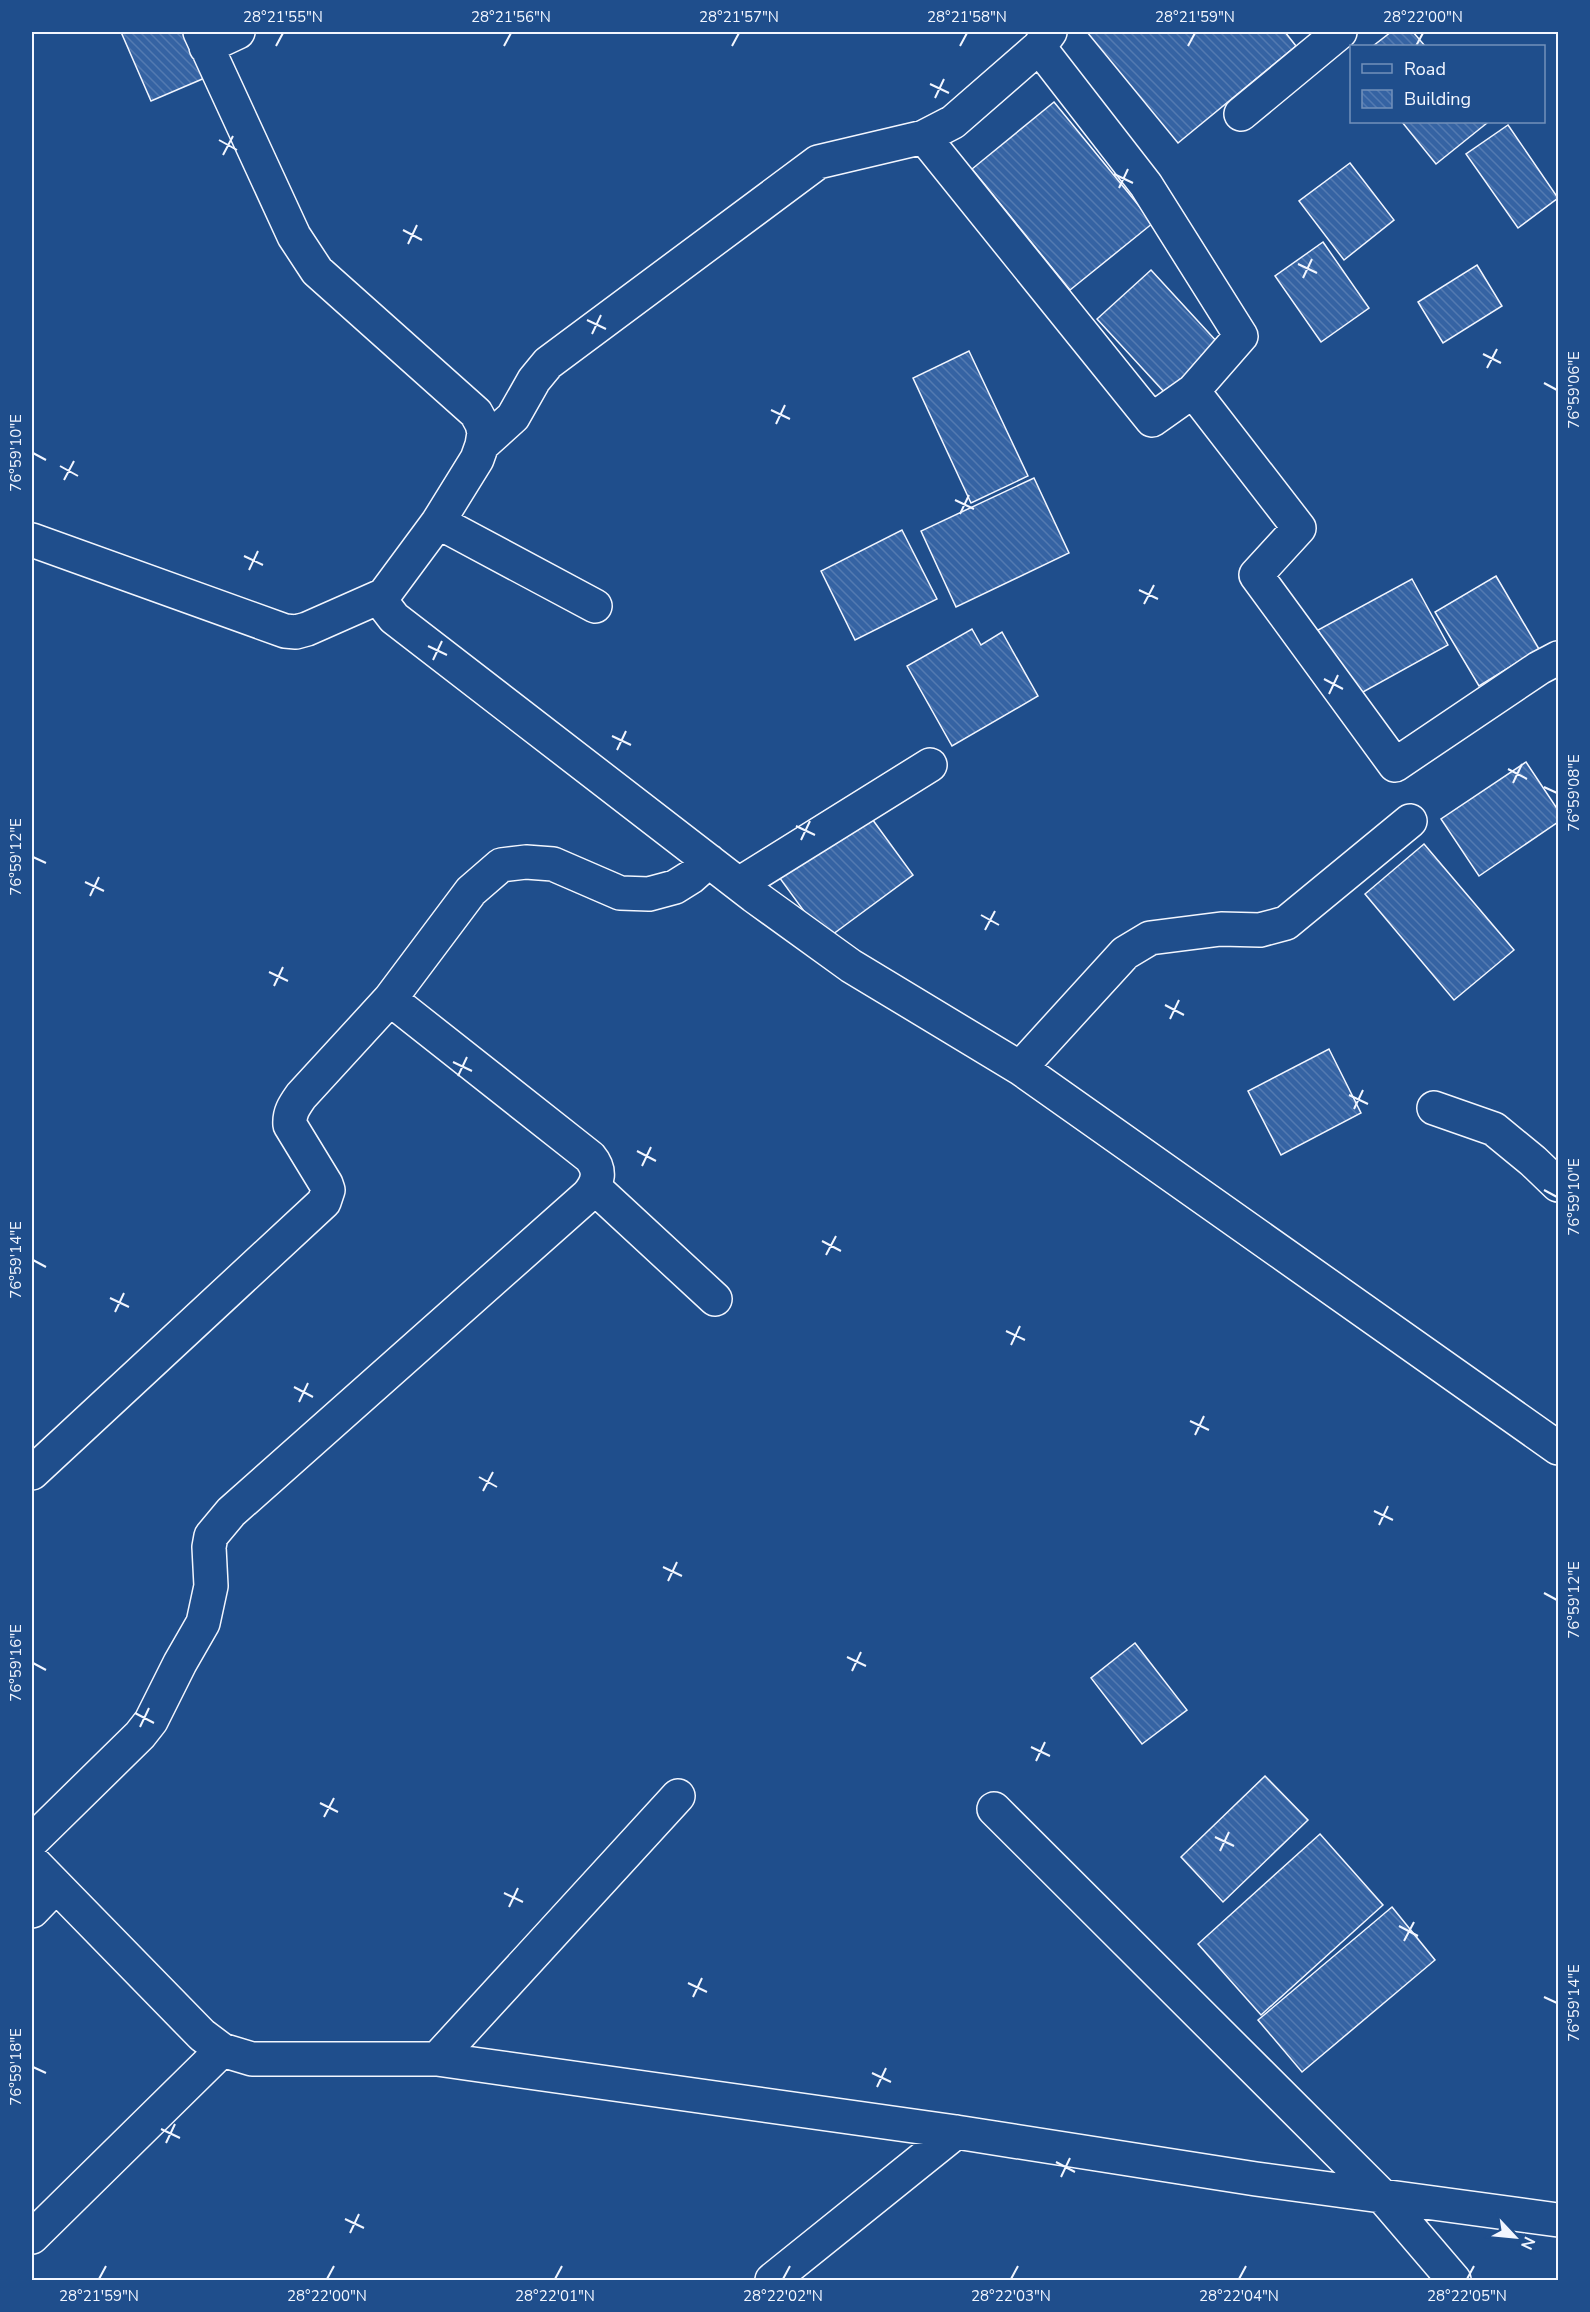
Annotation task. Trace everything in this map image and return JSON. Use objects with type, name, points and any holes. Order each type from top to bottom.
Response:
[{"type":"street","points":[[32,540],[285,631],[296,632],[384,595],[438,522],[477,459],[482,445],[482,424],[476,413],[317,272],[294,236],[203,39],[238,32]]},
{"type":"street","points":[[1241,114],[1340,32]]},
{"type":"street","points":[[482,445],[513,417],[534,380],[548,363],[818,162],[924,137],[953,122],[1044,39],[1146,185],[1241,336],[1193,391],[1152,420],[924,137]]},
{"type":"street","points":[[1193,391],[1299,528],[1256,575],[1395,765],[1539,668],[1558,658]]},
{"type":"street","points":[[438,522],[595,606]]},
{"type":"street","points":[[384,595],[384,605],[394,618],[739,884],[851,966],[1020,1068],[1558,1448]]},
{"type":"street","points":[[739,884],[930,765]]},
{"type":"street","points":[[1020,1068],[1125,953],[1150,938],[1221,929],[1260,930],[1286,923],[1410,820]]},
{"type":"street","points":[[32,1473],[324,1202],[328,1190],[294,1134],[290,1116],[301,1096],[390,999],[471,891],[501,864],[526,862],[553,864],[620,893],[649,894],[675,887],[709,861]]},
{"type":"street","points":[[32,1841],[140,1736],[151,1721],[203,1623],[211,1586],[209,1547],[211,1536],[217,1527],[231,1512],[595,1188],[599,1172],[590,1157],[390,999]]},
{"type":"street","points":[[1434,1108],[1494,1129],[1558,1185]]},
{"type":"street","points":[[595,1188],[715,1299]]},
{"type":"street","points":[[437,2059],[678,1796]]},
{"type":"street","points":[[994,1809],[1383,2197],[1454,2280]]},
{"type":"street","points":[[32,1861],[202,2035],[222,2050],[252,2059],[437,2059],[956,2132],[1383,2197],[1558,2220]]},
{"type":"street","points":[[32,1911],[56,1886]]},
{"type":"street","points":[[32,2237],[222,2050]]},
{"type":"street","points":[[772,2280],[956,2132]]},
{"type":"building","points":[[121,32],[187,32],[207,77],[151,101]]},
{"type":"building","points":[[1087,32],[1285,32],[1296,46],[1178,143]]},
{"type":"building","points":[[1391,32],[1413,32],[1424,45],[1374,45]]},
{"type":"building","points":[[1054,102],[1153,223],[1070,290],[972,169]]},
{"type":"building","points":[[1403,123],[1487,123],[1436,164]]},
{"type":"building","points":[[1508,125],[1558,198],[1518,228],[1466,154]]},
{"type":"building","points":[[1350,163],[1394,220],[1344,260],[1299,201]]},
{"type":"building","points":[[1323,242],[1369,308],[1321,342],[1275,276]]},
{"type":"building","points":[[1477,265],[1502,306],[1443,343],[1418,302]]},
{"type":"building","points":[[1151,270],[1219,344],[1165,393],[1097,319]]},
{"type":"building","points":[[969,351],[1028,476],[971,503],[913,378]]},
{"type":"building","points":[[1034,478],[1069,553],[956,607],[921,531]]},
{"type":"building","points":[[902,530],[937,599],[855,640],[821,571]]},
{"type":"building","points":[[1496,576],[1539,649],[1479,686],[1435,612]]},
{"type":"building","points":[[1412,579],[1448,645],[1354,697],[1318,630]]},
{"type":"building","points":[[972,629],[981,645],[1002,632],[1038,696],[952,746],[907,666]]},
{"type":"building","points":[[1526,762],[1558,810],[1558,822],[1479,876],[1441,819]]},
{"type":"building","points":[[867,812],[913,875],[825,940],[779,877]]},
{"type":"building","points":[[1424,844],[1514,950],[1454,1000],[1365,894]]},
{"type":"building","points":[[1329,1049],[1361,1113],[1281,1155],[1248,1091]]},
{"type":"building","points":[[1135,1643],[1187,1710],[1142,1744],[1091,1678]]},
{"type":"building","points":[[1265,1776],[1308,1820],[1223,1902],[1181,1857]]},
{"type":"building","points":[[1320,1834],[1383,1905],[1261,2015],[1198,1944]]},
{"type":"building","points":[[1392,1907],[1435,1960],[1302,2072],[1258,2020]]}]
